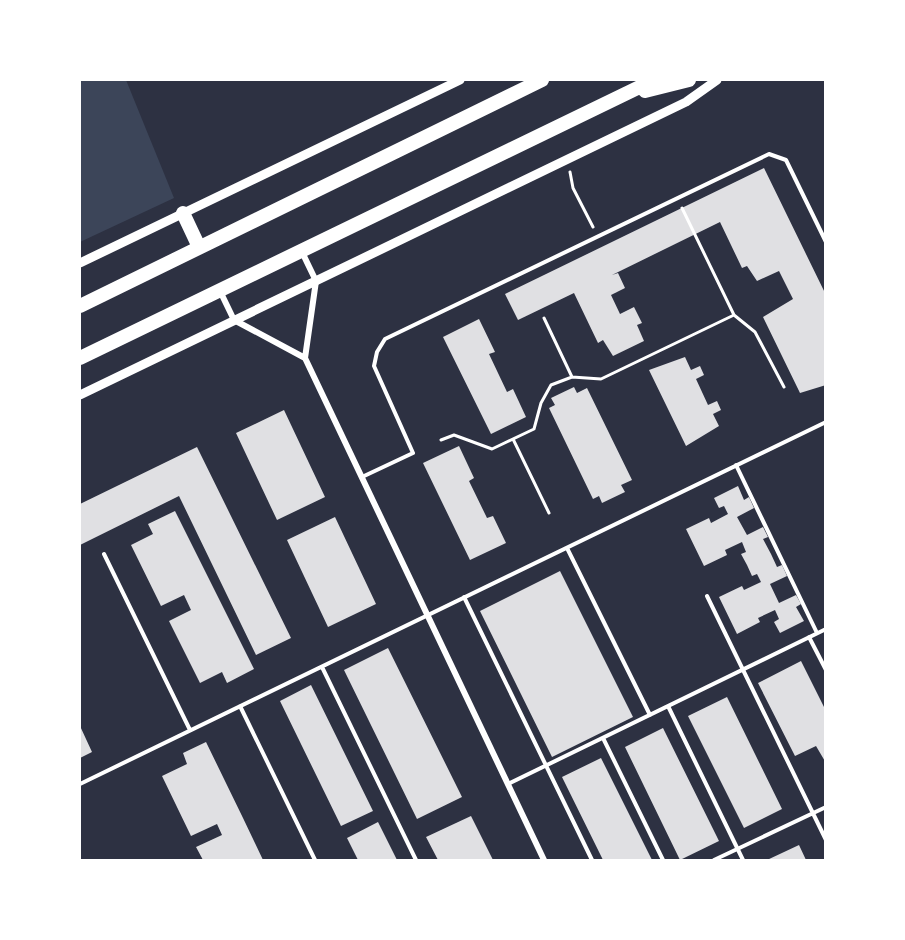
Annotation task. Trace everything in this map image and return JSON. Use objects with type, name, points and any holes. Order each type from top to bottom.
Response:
[{"type":"highway","points":[[80,306],[542,80]]},
{"type":"highway","points":[[80,358],[654,80]]},
{"type":"highway","points":[[616,98],[689,80]]},
{"type":"highway","points":[[183,213],[199,248]]},
{"type":"street","points":[[80,263],[460,80]]},
{"type":"street","points":[[80,394],[686,102],[717,80]]},
{"type":"street","points":[[302,251],[316,281],[305,358],[544,861]]},
{"type":"street","points":[[220,290],[234,320],[305,358]]},
{"type":"lane","points":[[362,477],[413,453],[374,366],[376,352],[386,339],[770,154],[786,160],[825,242]]},
{"type":"lane","points":[[80,784],[825,422]]},
{"type":"lane","points":[[736,465],[818,633]]},
{"type":"lane","points":[[567,548],[650,715]]},
{"type":"lane","points":[[104,554],[190,730]]},
{"type":"lane","points":[[707,596],[825,840]]},
{"type":"lane","points":[[464,597],[592,861]]},
{"type":"lane","points":[[508,784],[825,629]]},
{"type":"lane","points":[[810,637],[825,670]]},
{"type":"lane","points":[[322,667],[416,861]]},
{"type":"lane","points":[[240,706],[315,861]]},
{"type":"lane","points":[[668,706],[743,861]]},
{"type":"lane","points":[[603,738],[663,861]]},
{"type":"lane","points":[[714,861],[825,807]]},
{"type":"path","points":[[567,159],[573,188],[597,237]]},
{"type":"path","points":[[682,208],[734,315],[755,332],[784,387]]},
{"type":"path","points":[[441,440],[454,435],[492,449],[534,429],[541,403],[551,386],[572,377],[601,379],[734,315]]},
{"type":"path","points":[[544,318],[572,377]]},
{"type":"path","points":[[513,439],[549,513]]},
{"type":"shaded area","points":[[80,80],[126,80],[174,198],[80,242]]},
{"type":"building","points":[[764,168],[826,295],[826,385],[800,393],[763,317],[793,299],[779,271],[757,281],[747,266],[742,268],[720,222],[612,275],[618,273],[625,288],[611,295],[620,314],[634,307],[642,323],[637,325],[644,341],[613,356],[603,340],[598,343],[574,293],[518,320],[505,294]]},
{"type":"building","points":[[479,319],[495,352],[489,354],[507,392],[513,389],[526,417],[491,434],[443,337]]},
{"type":"building","points":[[685,357],[691,370],[700,366],[704,375],[696,379],[708,405],[717,401],[721,410],[713,414],[719,426],[686,446],[649,370]]},
{"type":"building","points":[[574,387],[577,393],[587,388],[632,480],[621,485],[625,492],[602,503],[599,496],[593,499],[549,408],[555,405],[551,398]]},
{"type":"building","points":[[284,410],[325,497],[277,520],[236,433]]},
{"type":"building","points":[[459,446],[474,478],[469,481],[487,518],[493,516],[506,543],[470,560],[423,463]]},
{"type":"building","points":[[197,447],[291,638],[256,655],[179,496],[80,545],[80,504]]},
{"type":"building","points":[[738,486],[744,500],[749,497],[754,508],[737,517],[747,535],[763,527],[768,537],[763,539],[777,567],[782,565],[787,576],[770,584],[779,603],[796,595],[801,604],[796,607],[804,621],[780,633],[774,622],[779,619],[775,610],[758,618],[760,622],[737,634],[719,597],[742,586],[744,590],[761,582],[757,574],[752,576],[741,554],[746,552],[742,542],[725,550],[727,555],[704,566],[686,529],[709,518],[711,523],[728,514],[724,506],[719,508],[714,498]]},
{"type":"building","points":[[175,511],[254,669],[227,683],[222,672],[200,683],[169,621],[191,610],[184,595],[161,606],[131,545],[153,534],[148,524]]},
{"type":"building","points":[[335,517],[376,604],[328,627],[287,540]]},
{"type":"building","points":[[560,571],[633,717],[552,757],[480,611]]},
{"type":"building","points":[[388,648],[462,797],[417,819],[344,670]]},
{"type":"building","points":[[801,661],[826,711],[826,763],[816,746],[795,756],[758,683]]},
{"type":"building","points":[[311,685],[373,811],[341,826],[280,701]]},
{"type":"building","points":[[727,697],[782,809],[744,828],[688,716]]},
{"type":"building","points":[[80,726],[92,752],[80,758]]},
{"type":"building","points":[[663,728],[719,841],[680,860],[625,747]]},
{"type":"building","points":[[206,742],[263,860],[203,860],[196,847],[222,835],[217,824],[191,836],[162,776],[187,764],[183,753]]},
{"type":"building","points":[[601,758],[652,860],[603,860],[562,777]]},
{"type":"building","points":[[471,816],[493,860],[438,860],[426,837]]},
{"type":"building","points":[[378,822],[397,860],[358,860],[347,838]]},
{"type":"building","points":[[799,845],[806,860],[767,860]]}]
